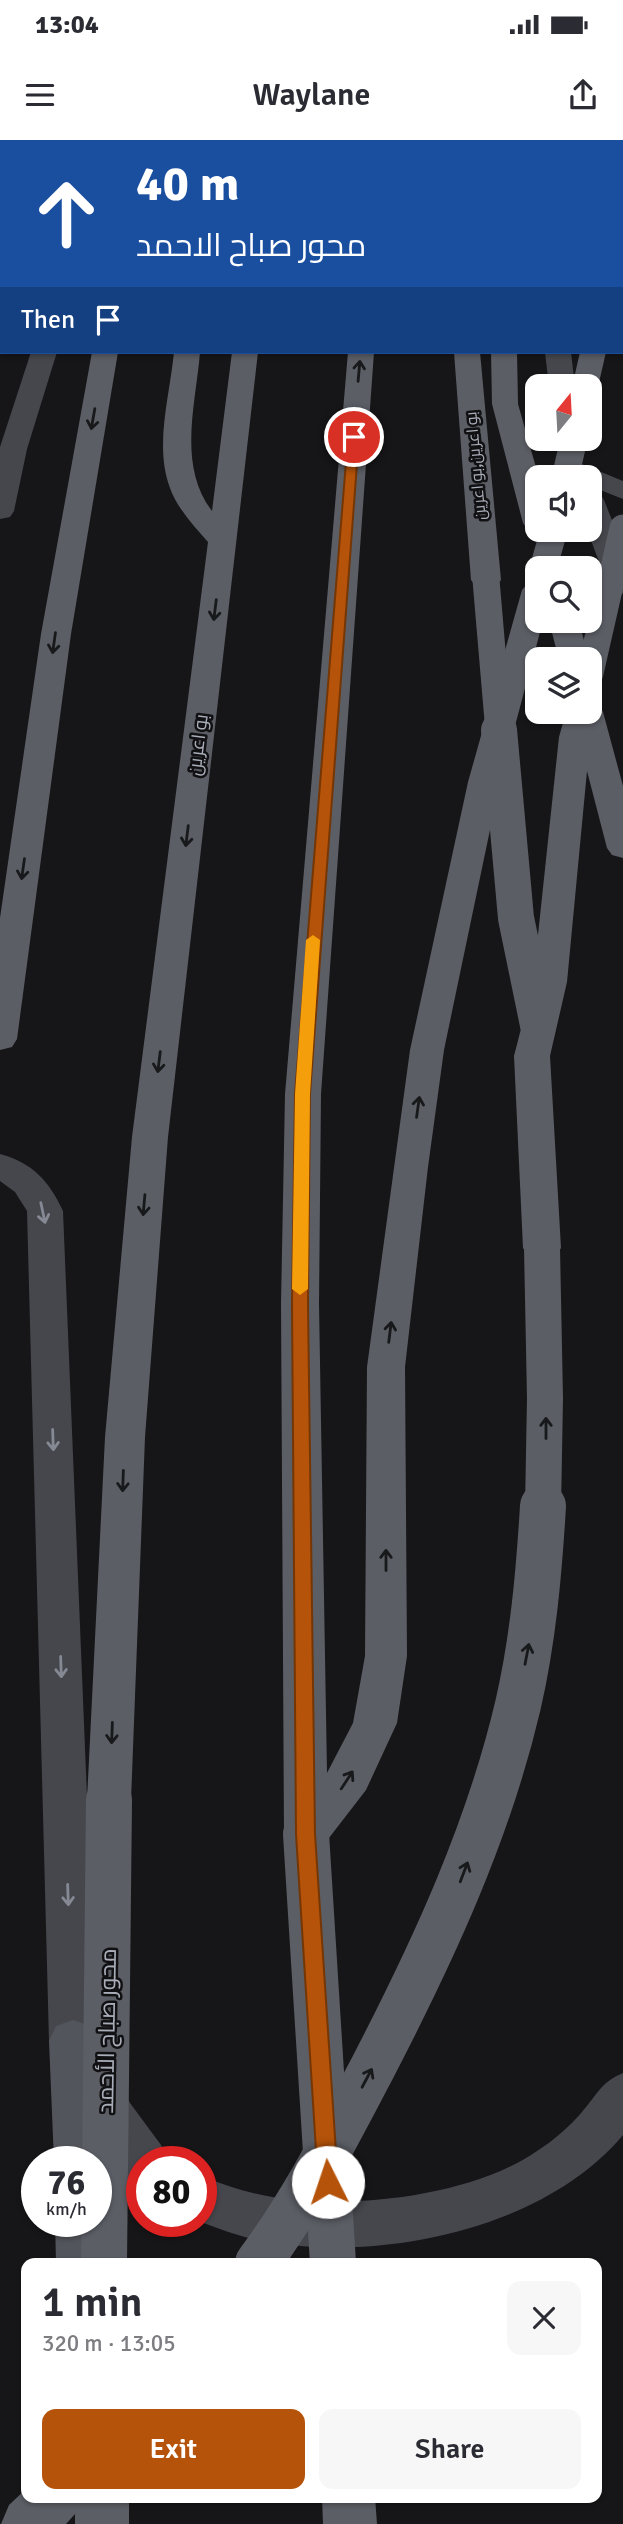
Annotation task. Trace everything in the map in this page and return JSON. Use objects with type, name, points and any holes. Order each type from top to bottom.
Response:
[{"type":"highway","points":[[0,1039],[56,634],[105,354]]},
{"type":"highway","points":[[187,354],[179,468],[184,488],[199,514],[223,542]]},
{"type":"highway","name":"بو اعرين","points":[[109,1800],[125,1437],[150,1137],[245,354]]},
{"type":"highway","points":[[333,2258],[306,1834],[300,1304],[303,1094],[314,924],[361,354]]},
{"type":"highway","name":"بو اعرين,بو اعرين","points":[[467,354],[516,918],[538,1025]]},
{"type":"highway","points":[[504,354],[505,404],[525,478]]},
{"type":"highway","points":[[588,374],[593,354]]},
{"type":"highway","points":[[596,647],[623,528]]},
{"type":"highway","points":[[306,1834],[350,1777],[375,1723],[386,1656],[386,1367],[410,1167],[427,1050],[481,796],[525,633]]},
{"type":"highway","points":[[262,2258],[294,2214],[411,1996],[449,1912],[488,1810],[513,1720],[528,1648],[541,1539],[546,1432],[542,1248],[532,1056],[550,982],[567,806],[579,724]]},
{"type":"highway","points":[[591,724],[623,848]]},
{"type":"highway","name":"محور صباح الأحمد","points":[[104,2258],[109,1800]]},
{"type":"highway","points":[[28,2524],[50,2503]]},
{"type":"highway","points":[[102,2503],[102,2524]]},
{"type":"highway","points":[[348,2503],[350,2524]]},
{"type":"main road","points":[[0,511],[13,449],[43,354]]},
{"type":"main road","points":[[558,354],[561,374]]},
{"type":"main road","points":[[602,484],[623,491]]},
{"type":"main road","points":[[602,530],[623,585]]},
{"type":"main road","points":[[0,1166],[19,1174],[33,1186],[45,1211],[78,2146]]},
{"type":"main road","points":[[74,2041],[106,2111],[130,2146]]},
{"type":"main road","points":[[217,2207],[297,2224],[352,2224],[444,2210],[495,2195],[542,2175],[574,2153],[596,2132],[623,2095]]},
{"type":"main road","points":[[81,2237],[82,2258]]},
{"type":"main road","points":[[88,2503],[88,2524]]},
{"type":"slow traffic","points":[[300,1289],[303,1094],[313,940]]},
{"type":"route","points":[[328,2182],[306,1834],[300,1304],[303,1094],[314,924],[354,437]]}]
